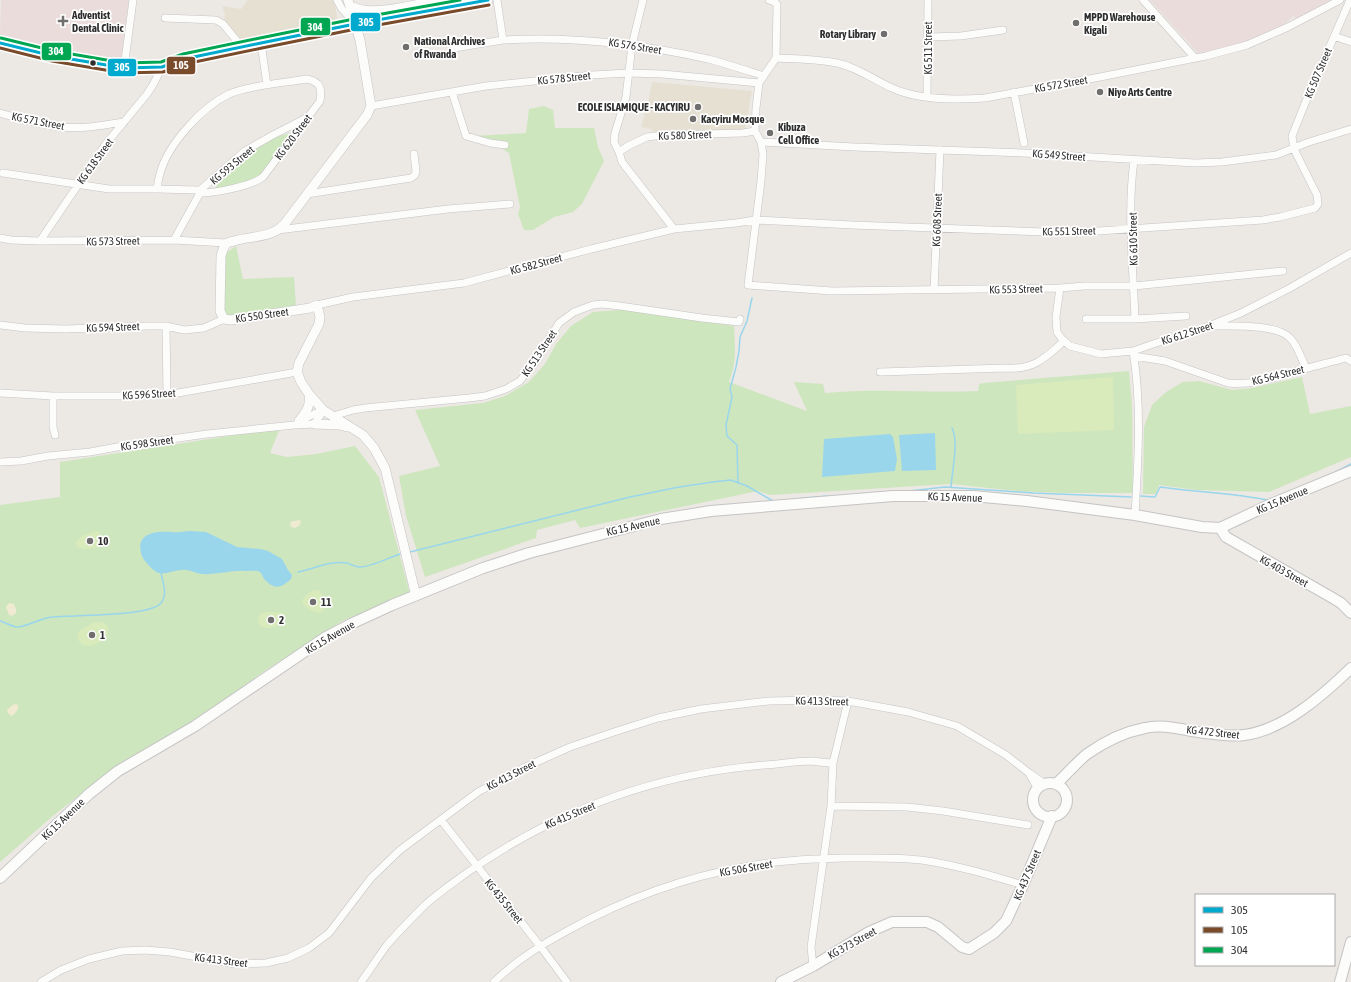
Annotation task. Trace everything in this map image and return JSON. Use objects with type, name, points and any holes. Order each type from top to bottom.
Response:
[{"type":"main road","name":"KG 15 Avenue","points":[[0,878],[89,794],[118,772],[195,726],[326,637],[353,623],[483,568],[529,553],[661,519],[711,511],[893,496],[973,496],[1026,501],[1135,515],[1202,528],[1220,528],[1271,504],[1351,471]]},
{"type":"main road","name":"KG 403 Street","points":[[1220,528],[1226,537],[1341,603],[1351,613]]},
{"type":"main road","name":"KG 472 Street","points":[[1060,786],[1068,772],[1086,755],[1124,734],[1146,728],[1175,728],[1201,733],[1231,736],[1253,734],[1271,728],[1313,701],[1351,668]]},
{"type":"main road","points":[[1041,786],[1060,786],[1067,799],[1065,808],[1059,814],[1047,816],[1039,812],[1034,805],[1034,796],[1041,786]]},
{"type":"main road","name":"KG 437 Street","points":[[1006,921],[1023,885],[1046,828],[1047,816]]},
{"type":"main road","name":"KG 373 Street","points":[[782,982],[813,966],[869,932],[892,922],[927,922],[938,927],[962,947],[969,949],[994,933],[1006,921]]},
{"type":"main road","points":[[1340,982],[1351,942]]},
{"type":"street","points":[[124,68],[134,0]]},
{"type":"street","points":[[337,0],[342,9],[355,24]]},
{"type":"street","points":[[0,43],[53,56],[124,68],[162,67],[184,60],[242,47],[355,24],[376,16],[438,0]]},
{"type":"street","points":[[349,2],[376,16],[488,0]]},
{"type":"street","points":[[497,0],[503,40]]},
{"type":"street","points":[[642,0],[632,45],[626,97],[615,133],[614,142],[622,162],[674,230]]},
{"type":"street","points":[[755,220],[761,181],[763,154],[761,142],[755,131],[759,83],[776,58],[778,9],[775,2],[769,0]]},
{"type":"street","name":"KG 511 Street","points":[[927,96],[929,37],[928,0]]},
{"type":"street","points":[[1143,0],[1195,58]]},
{"type":"street","name":"KG 572 Street","points":[[776,58],[821,60],[838,63],[859,70],[892,89],[908,93],[966,99],[985,98],[1195,58],[1247,45],[1288,27],[1340,0]]},
{"type":"street","name":"KG 507 Street","points":[[1294,148],[1292,136],[1350,0]]},
{"type":"street","points":[[226,243],[270,235],[278,230],[367,115],[371,106],[360,40],[349,2]]},
{"type":"street","points":[[165,18],[216,20],[223,24],[242,47]]},
{"type":"street","points":[[929,37],[960,36],[1003,30]]},
{"type":"street","points":[[1334,36],[1351,42]]},
{"type":"street","name":"KG 576 Street","points":[[454,48],[503,40],[534,38],[597,40],[632,45],[709,60],[764,76]]},
{"type":"street","points":[[157,189],[159,174],[163,163],[192,123],[210,106],[230,94],[267,85],[261,43]]},
{"type":"street","name":"KG 618 Street","points":[[40,241],[105,145],[153,85],[162,67]]},
{"type":"street","name":"KG 578 Street","points":[[371,106],[486,86],[592,74],[662,74],[759,83]]},
{"type":"street","name":"KG 620 Street","points":[[3,173],[109,189],[198,190],[200,192],[220,191],[257,181],[263,177],[320,101],[321,91],[319,85],[315,81],[308,80],[267,85]]},
{"type":"street","points":[[452,92],[466,136],[490,143],[505,145]]},
{"type":"street","points":[[1014,92],[1024,143]]},
{"type":"street","name":"KG 571 Street","points":[[0,113],[25,120],[64,127],[92,126],[124,122]]},
{"type":"street","name":"KG 593 Street","points":[[174,240],[200,192],[244,151],[307,117]]},
{"type":"street","name":"KG 549 Street","points":[[761,142],[1024,153],[1195,163],[1222,162],[1276,155],[1309,142],[1351,129]]},
{"type":"street","name":"KG 580 Street","points":[[619,152],[647,137],[663,135],[743,133],[755,131]]},
{"type":"street","name":"KG 551 Street","points":[[755,220],[1044,232],[1083,232],[1263,220],[1314,208],[1318,204],[1317,195],[1294,148]]},
{"type":"street","name":"KG 608 Street","points":[[934,290],[940,150]]},
{"type":"street","points":[[307,194],[411,178],[416,172],[414,154]]},
{"type":"street","name":"KG 610 Street","points":[[1134,160],[1132,174],[1132,228],[1135,318]]},
{"type":"street","points":[[278,230],[448,209],[510,204]]},
{"type":"street","name":"KG 582 Street","points":[[317,305],[353,297],[464,283],[591,249],[674,230],[755,220]]},
{"type":"street","name":"KG 553 Street","points":[[755,220],[748,285],[832,291],[1060,288],[1084,286],[1134,286],[1284,272]]},
{"type":"street","name":"KG 573 Street","points":[[0,238],[40,241],[174,240],[226,243]]},
{"type":"street","name":"KG 550 Street","points":[[226,243],[222,249],[221,256],[219,304],[220,311],[224,319],[231,320],[252,317],[310,308],[317,305]]},
{"type":"street","name":"KG 612 Street","points":[[1064,341],[1070,346],[1101,354],[1134,354],[1212,326],[1241,313],[1290,288],[1351,253]]},
{"type":"street","points":[[880,372],[1005,368],[1018,369],[1038,363],[1064,341],[1057,332],[1056,317],[1060,288]]},
{"type":"street","name":"KG 513 Street","points":[[333,416],[365,408],[485,396],[506,389],[520,381],[536,360],[559,323],[574,312],[593,305],[602,304],[620,306],[739,322],[740,319]]},
{"type":"street","points":[[317,305],[320,316],[319,324],[298,364],[297,372],[301,382],[309,394],[323,410],[363,435],[374,448],[385,468],[416,596]]},
{"type":"street","points":[[1086,319],[1186,316]]},
{"type":"street","name":"KG 594 Street","points":[[0,325],[25,328],[66,329],[166,326],[184,330],[195,330],[204,328],[224,319]]},
{"type":"street","points":[[166,326],[167,394]]},
{"type":"street","points":[[1212,326],[1251,326],[1280,332],[1289,336],[1306,368]]},
{"type":"street","points":[[1134,354],[1138,395],[1135,515]]},
{"type":"street","name":"KG 564 Street","points":[[1134,354],[1165,361],[1228,383],[1236,384],[1245,384],[1272,378],[1346,358],[1351,361]]},
{"type":"street","name":"KG 596 Street","points":[[0,392],[53,396],[167,394],[207,389],[297,372]]},
{"type":"street","points":[[296,423],[306,413],[310,400],[309,394]]},
{"type":"street","points":[[53,396],[53,427],[55,435]]},
{"type":"street","points":[[314,424],[323,410]]},
{"type":"street","name":"KG 598 Street","points":[[296,423],[323,410]]},
{"type":"street","name":"KG 598 Street","points":[[0,462],[21,461],[48,456],[90,452],[206,434],[296,423],[314,424]]},
{"type":"street","points":[[314,424],[340,425],[356,430]]},
{"type":"street","points":[[813,966],[811,947],[831,806],[833,763],[848,700]]},
{"type":"street","name":"KG 413 Street","points":[[41,982],[61,970],[89,959],[122,951],[144,950],[170,952],[235,964],[266,963],[288,958],[320,941],[371,878],[400,850],[478,792],[523,768],[570,747],[658,718],[701,709],[769,701],[848,700],[908,712],[957,726],[1006,754],[1029,773],[1041,786]]},
{"type":"street","name":"KG 415 Street","points":[[361,982],[387,945],[426,904],[448,886],[477,866],[534,831],[571,813],[622,794],[683,776],[730,768],[812,761],[833,763]]},
{"type":"street","points":[[831,806],[907,807],[943,810],[1028,824]]},
{"type":"street","name":"KG 435 Street","points":[[441,820],[567,982]]},
{"type":"street","name":"KG 506 Street","points":[[494,982],[512,966],[540,946],[594,916],[656,890],[750,865],[823,858],[890,858],[920,860],[959,866],[1023,885]]},
{"type":"shaded area","name":"Adventist Dental Clinic","points":[[1,0],[129,0],[121,64],[61,55],[0,40]]},
{"type":"shaded area","points":[[248,0],[334,0],[338,23],[243,46],[224,21],[225,15],[222,6],[241,9]]},
{"type":"shaded area","points":[[1150,0],[1340,0],[1298,19],[1293,16],[1282,27],[1246,46],[1198,53]]},
{"type":"shaded area","name":"ECOLE ISLAMIQUE - KACYIRU","points":[[652,82],[752,91],[745,130],[661,130],[661,133],[655,133],[651,129],[641,127]]},
{"type":"green space","points":[[544,106],[553,110],[555,128],[594,128],[598,147],[604,161],[582,204],[573,212],[554,217],[533,230],[524,230],[518,214],[520,207],[509,153],[494,144],[472,136],[526,133],[529,109]]},
{"type":"green space","points":[[298,131],[257,182],[213,191],[232,168],[257,147],[277,137]]},
{"type":"green space","points":[[236,246],[243,279],[294,277],[296,306],[225,322],[219,315],[221,257]]},
{"type":"green space","points":[[631,309],[734,326],[734,361],[729,382],[807,411],[794,382],[823,384],[825,393],[863,391],[978,391],[979,384],[984,383],[1129,371],[1132,405],[1133,493],[1016,491],[951,484],[770,495],[758,491],[580,528],[575,520],[537,530],[536,538],[425,577],[406,516],[399,476],[440,466],[415,410],[483,403],[505,396],[529,382],[545,364],[556,344],[571,326],[593,312]]},
{"type":"green space","points":[[1113,377],[1114,430],[1018,434],[1016,385]]},
{"type":"green space","points":[[1302,377],[1310,414],[1351,406],[1351,457],[1269,492],[1197,490],[1159,485],[1156,494],[1143,494],[1144,427],[1152,405],[1166,392],[1183,382],[1199,381],[1232,390],[1252,388]]},
{"type":"green space","points":[[280,428],[270,453],[287,457],[316,454],[355,446],[379,477],[410,594],[342,621],[263,672],[191,724],[122,762],[54,815],[0,862],[0,505],[60,497],[60,462]]},
{"type":"green space","name":"10","points":[[97,531],[100,533],[103,540],[100,547],[84,549],[77,547],[76,542],[82,536]]},
{"type":"green space","name":"11","points":[[316,590],[320,591],[324,600],[324,610],[319,613],[309,609],[302,601],[308,594]]},
{"type":"green space","name":"2","points":[[265,612],[283,613],[285,619],[273,628],[265,628],[258,624],[259,615]]},
{"type":"green space","name":"1","points":[[95,622],[105,623],[108,628],[108,633],[97,643],[88,646],[83,645],[77,637],[79,631]]},
{"type":"sand","points":[[301,521],[300,525],[295,528],[291,527],[290,522]]},
{"type":"sand","points":[[9,603],[14,604],[16,609],[16,613],[12,616],[9,615],[6,607]]},
{"type":"sand","points":[[14,704],[18,705],[18,708],[11,716],[7,710]]},
{"type":"water","points":[[935,433],[936,470],[902,471],[899,435]]},
{"type":"water","points":[[890,434],[893,437],[897,459],[895,471],[822,477],[824,439]]},
{"type":"water","points":[[159,532],[206,532],[237,547],[268,551],[282,559],[292,575],[291,579],[278,587],[269,583],[264,579],[260,572],[257,571],[234,571],[200,574],[179,570],[161,573],[157,572],[146,563],[140,548],[143,538]]},
{"type":"waterway","points":[[738,483],[737,445],[727,436],[726,425],[732,397],[730,389],[736,367],[740,337],[747,321],[752,298]]},
{"type":"waterway","points":[[951,487],[955,449],[952,428]]},
{"type":"waterway","points":[[1334,473],[1351,464]]},
{"type":"waterway","points":[[410,552],[630,497],[713,482],[731,480],[747,486],[773,501]]},
{"type":"waterway","points":[[909,491],[945,487],[1034,493],[1131,497]]},
{"type":"waterway","points":[[1140,496],[1155,497],[1160,487],[1268,500]]},
{"type":"waterway","points":[[795,499],[827,496]]},
{"type":"waterway","points":[[298,572],[322,565],[341,562],[356,567],[363,567],[400,554]]},
{"type":"waterway","points":[[0,621],[17,627],[49,617],[127,613],[154,608],[161,603],[165,593],[161,573]]},
{"type":"transit line","name":"304","points":[[1,38],[54,51],[124,63],[161,62],[183,54],[260,38],[460,0]]},
{"type":"transit line","name":"305","points":[[0,43],[53,56],[124,68],[162,67],[184,59],[261,43],[488,0]]},
{"type":"transit line","name":"105","points":[[0,48],[52,61],[123,73],[163,72],[185,64],[262,48],[489,5]]},
{"type":"place","name":"Adventist Dental Clinic","points":[[63,21]]},
{"type":"place","name":"MPPD Warehouse Kigali","points":[[1076,23]]},
{"type":"place","name":"Rotary Library","points":[[884,34]]},
{"type":"place","name":"National Archives of Rwanda","points":[[406,47]]},
{"type":"place","name":"Niyo Arts Centre","points":[[1100,92]]},
{"type":"place","name":"ECOLE ISLAMIQUE - KACYIRU","points":[[698,107]]},
{"type":"place","name":"Kacyiru Mosque","points":[[693,119]]},
{"type":"place","name":"Kibuza Cell Office","points":[[770,133]]},
{"type":"place","name":"10","points":[[90,541]]},
{"type":"place","name":"11","points":[[313,602]]},
{"type":"place","name":"2","points":[[271,620]]},
{"type":"place","name":"1","points":[[92,635]]}]
